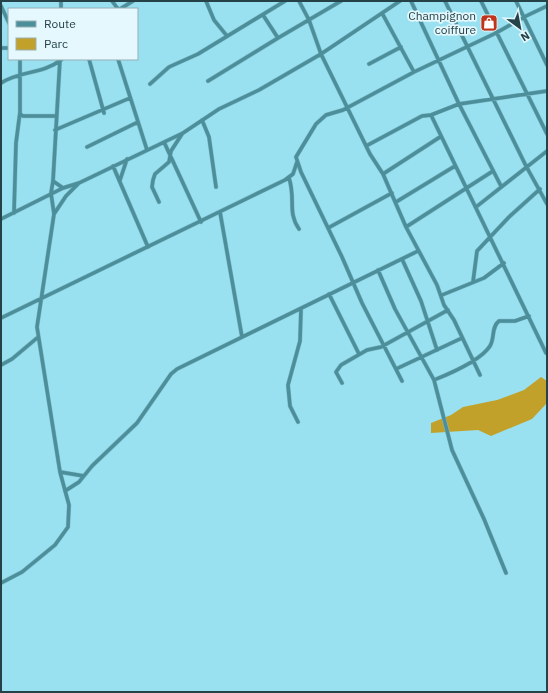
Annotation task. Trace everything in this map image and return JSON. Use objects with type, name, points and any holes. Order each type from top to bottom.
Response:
[{"type":"street","points":[[121,8],[133,1]]},
{"type":"street","points":[[206,1],[214,20],[227,36]]},
{"type":"street","points":[[150,84],[169,67],[198,54],[285,1]]},
{"type":"street","points":[[299,1],[309,20],[321,54],[366,146],[383,174],[406,227],[442,296],[480,375]]},
{"type":"street","points":[[208,82],[340,1]]},
{"type":"street","points":[[1,219],[51,193],[79,183],[183,133],[219,109],[259,90],[321,54],[400,1]]},
{"type":"street","points":[[411,1],[459,104],[501,186]]},
{"type":"street","points":[[445,1],[469,46],[526,166],[547,204]]},
{"type":"street","points":[[481,1],[547,134]]},
{"type":"street","points":[[516,1],[547,65]]},
{"type":"street","points":[[1,6],[8,21]]},
{"type":"street","points":[[402,381],[362,303],[296,157],[299,150],[321,118],[347,107],[547,6]]},
{"type":"street","points":[[382,13],[414,72]]},
{"type":"street","points":[[263,15],[278,38]]},
{"type":"street","points":[[369,64],[401,47]]},
{"type":"street","points":[[14,213],[16,143],[20,112],[20,60]]},
{"type":"street","points":[[1,83],[20,74],[39,72],[59,60]]},
{"type":"street","points":[[1,583],[22,572],[55,545],[68,527],[70,514],[60,472],[36,327],[42,297],[54,214],[51,193],[61,60]]},
{"type":"street","points":[[89,60],[104,111]]},
{"type":"street","points":[[118,60],[147,150]]},
{"type":"street","points":[[366,146],[422,116],[459,104],[547,91]]},
{"type":"street","points":[[55,130],[104,111],[130,98]]},
{"type":"street","points":[[20,112],[23,116],[56,116]]},
{"type":"street","points":[[431,114],[440,137],[468,188],[546,353]]},
{"type":"street","points":[[202,120],[209,137],[216,186]]},
{"type":"street","points":[[87,147],[138,122]]},
{"type":"street","points":[[159,202],[152,187],[153,180],[156,174],[166,166],[171,151],[183,133]]},
{"type":"street","points":[[383,174],[440,137]]},
{"type":"street","points":[[164,142],[201,222]]},
{"type":"street","points":[[476,207],[526,166],[547,151]]},
{"type":"street","points":[[120,180],[127,159]]},
{"type":"street","points":[[1,318],[289,178],[293,174],[297,162]]},
{"type":"street","points":[[113,166],[148,247]]},
{"type":"street","points":[[396,202],[455,166]]},
{"type":"street","points":[[406,227],[493,171]]},
{"type":"street","points":[[289,178],[293,192],[292,217],[299,229]]},
{"type":"street","points":[[53,181],[63,188]]},
{"type":"street","points":[[54,214],[66,196],[79,183]]},
{"type":"street","points":[[473,282],[477,251],[490,236],[540,189]]},
{"type":"street","points":[[328,228],[392,193]]},
{"type":"street","points":[[220,212],[242,337]]},
{"type":"street","points":[[65,491],[84,476],[92,466],[137,423],[171,374],[184,364],[301,309],[418,251]]},
{"type":"street","points":[[402,259],[421,300],[438,350]]},
{"type":"street","points":[[442,296],[487,277],[504,263]]},
{"type":"street","points":[[378,270],[407,332],[434,380],[452,450],[506,573]]},
{"type":"street","points":[[329,294],[359,354]]},
{"type":"street","points":[[298,422],[290,406],[288,385],[300,341],[301,309]]},
{"type":"street","points":[[342,384],[337,370],[359,354],[370,348],[378,348],[448,310]]},
{"type":"street","points":[[434,380],[462,368],[489,347],[493,340],[494,327],[499,321],[515,320],[529,316]]},
{"type":"street","points":[[1,365],[12,359],[37,338]]},
{"type":"street","points":[[396,369],[462,338]]},
{"type":"street","points":[[60,472],[84,476]]},
{"type":"green space","points":[[541,377],[547,381],[547,403],[532,419],[491,436],[478,430],[431,433],[431,423],[451,415],[463,407],[497,400],[524,390]]},
{"type":"place","name":"Champignon coiffure","points":[[489,23]]}]
